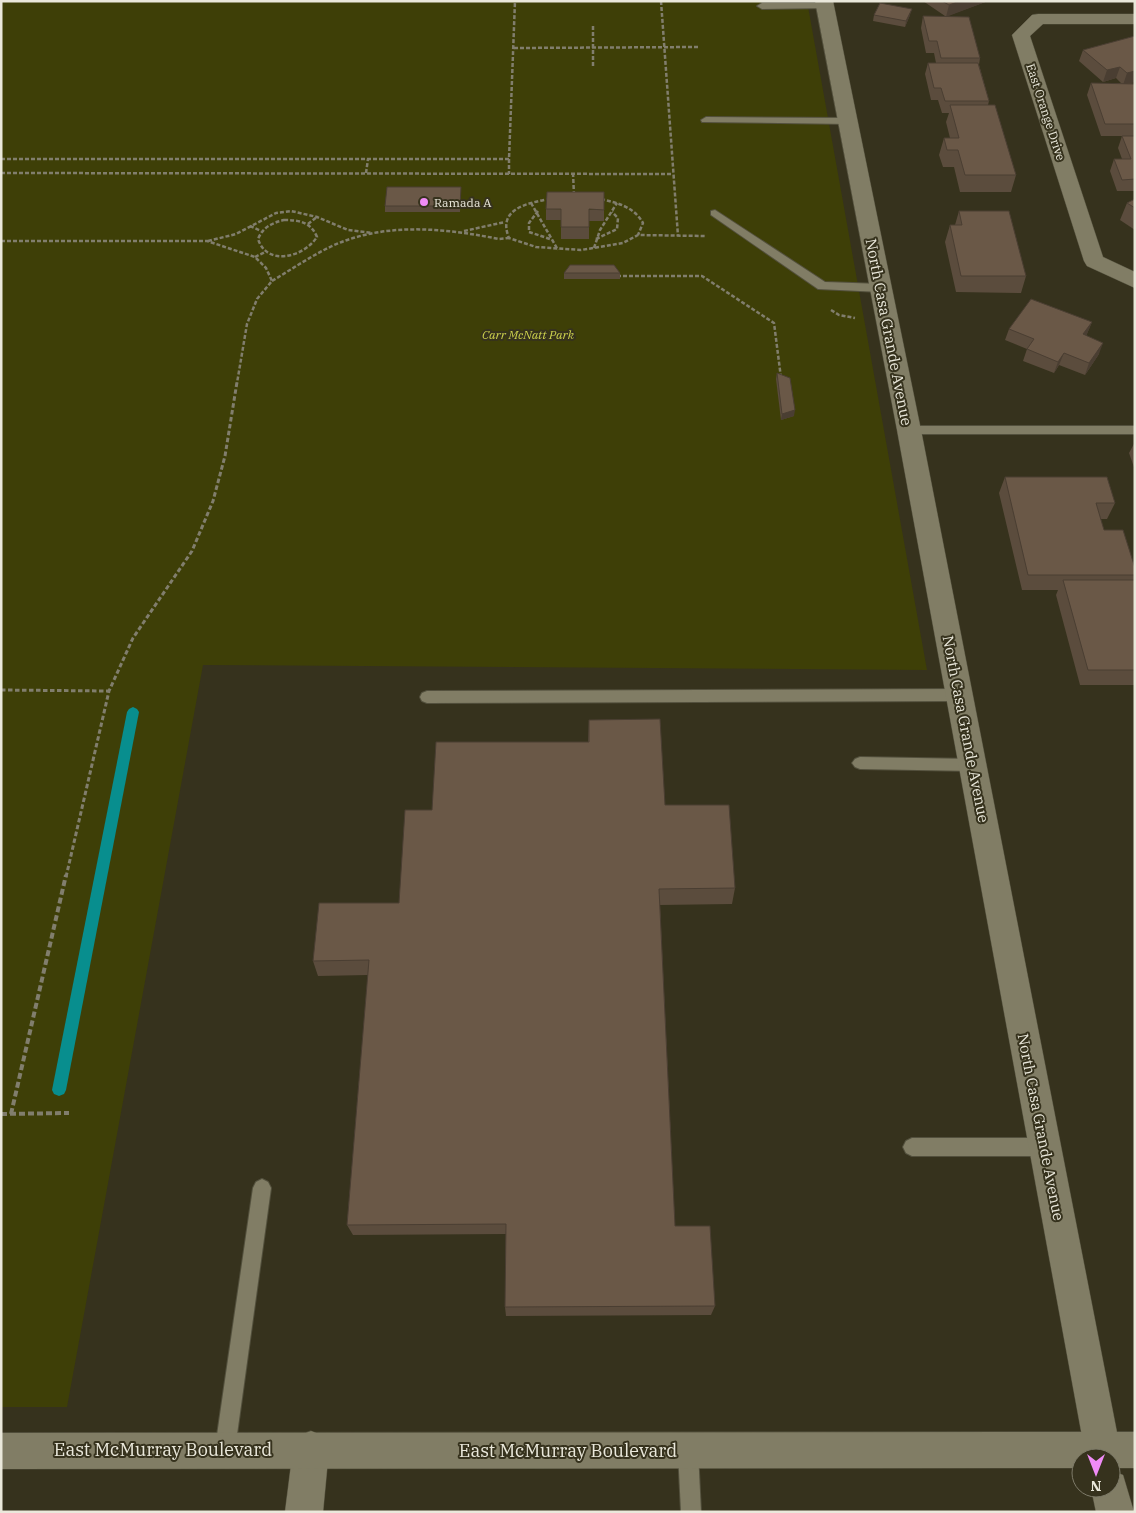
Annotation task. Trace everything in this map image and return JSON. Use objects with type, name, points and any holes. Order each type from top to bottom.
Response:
[{"type":"street","name":"North Casa Grande Avenue","points":[[824,4],[909,430],[1045,1147],[1113,1448]]},
{"type":"street","name":"East Orange Drive","points":[[1135,19],[1038,19],[1021,35],[1094,262],[1135,281]]},
{"type":"street","name":"East McMurray Boulevard","points":[[1,1451],[311,1449],[1071,1453]]},
{"type":"street","points":[[304,1512],[311,1449]]},
{"type":"street","points":[[1112,1498],[1115,1512]]},
{"type":"lane","points":[[762,6],[824,4]]},
{"type":"lane","points":[[706,120],[848,121]]},
{"type":"lane","points":[[715,213],[822,286],[881,288]]},
{"type":"lane","points":[[909,430],[1135,430]]},
{"type":"lane","points":[[428,697],[959,695]]},
{"type":"lane","points":[[860,764],[973,764]]},
{"type":"lane","points":[[912,1147],[1045,1147]]},
{"type":"lane","points":[[226,1449],[262,1188]]},
{"type":"lane","points":[[688,1451],[691,1512]]},
{"type":"path","points":[[509,174],[515,1]]},
{"type":"path","points":[[551,199],[531,203],[511,212],[505,222],[504,230],[509,238],[520,244],[558,250],[594,248],[623,243],[638,235],[678,236],[662,1]]},
{"type":"path","points":[[593,26],[593,68]]},
{"type":"path","points":[[514,48],[699,47]]},
{"type":"path","points":[[1,159],[509,159]]},
{"type":"path","points":[[366,174],[368,159]]},
{"type":"path","points":[[1,173],[673,174]]},
{"type":"path","points":[[573,174],[574,196]]},
{"type":"path","points":[[568,196],[582,197]]},
{"type":"path","points":[[599,198],[617,203],[640,217],[643,223],[638,235]]},
{"type":"path","points":[[531,203],[538,211],[542,225],[558,250]]},
{"type":"path","points":[[594,248],[595,239],[617,203]]},
{"type":"path","points":[[1,241],[207,241],[236,234],[276,213],[291,211],[317,217],[348,230],[375,233]]},
{"type":"path","points":[[538,211],[529,222],[529,232],[551,239]]},
{"type":"path","points":[[595,239],[617,230],[618,218],[612,212]]},
{"type":"path","points":[[308,224],[317,217]]},
{"type":"path","points":[[294,220],[308,224],[316,231],[317,237],[315,243],[307,250],[285,257],[264,252],[258,244],[261,231],[274,222],[294,220]]},
{"type":"path","points":[[461,231],[505,222]]},
{"type":"path","points":[[250,226],[261,231]]},
{"type":"path","points":[[11,1114],[109,691],[133,638],[192,551],[213,501],[225,456],[247,324],[257,299],[272,281],[333,245],[375,233],[418,229],[461,231],[499,239],[509,238]]},
{"type":"path","points":[[207,241],[255,257],[266,268],[272,281]]},
{"type":"path","points":[[307,250],[314,256]]},
{"type":"path","points":[[255,257],[264,252]]},
{"type":"path","points":[[617,276],[702,276],[774,323],[781,381]]},
{"type":"path","points":[[1,690],[109,691]]},
{"type":"path","points":[[1,1114],[69,1113]]},
{"type":"green space","name":"Carr McNatt Park","points":[[1,1],[807,1],[927,670],[203,665],[67,1407],[1,1407]]},
{"type":"building","points":[[942,1],[960,1],[949,5]]},
{"type":"building","points":[[880,3],[912,9],[906,21],[874,15]]},
{"type":"building","points":[[923,16],[969,17],[980,58],[941,58],[937,41],[929,41]]},
{"type":"building","points":[[1135,36],[1135,71],[1127,73],[1120,67],[1107,70],[1083,50]]},
{"type":"building","points":[[928,63],[978,63],[989,101],[945,101],[941,88],[934,88]]},
{"type":"building","points":[[1091,83],[1135,84],[1135,124],[1105,124]]},
{"type":"building","points":[[950,105],[995,105],[1016,175],[965,175],[958,150],[947,150],[944,138],[959,138]]},
{"type":"building","points":[[1122,136],[1135,136],[1135,179],[1122,180],[1114,159],[1131,159]]},
{"type":"building","name":"Ramada A","points":[[387,187],[461,187],[460,206],[385,206]]},
{"type":"building","points":[[547,192],[604,192],[604,210],[589,209],[589,227],[561,227],[561,209],[546,209]]},
{"type":"building","points":[[1135,199],[1135,208],[1127,203]]},
{"type":"building","points":[[959,211],[1009,211],[1026,276],[961,276],[950,225],[962,225]]},
{"type":"building","points":[[570,265],[614,265],[620,273],[564,273]]},
{"type":"building","points":[[1031,299],[1092,322],[1083,334],[1103,343],[1089,363],[1064,353],[1058,362],[1027,349],[1034,339],[1009,329]]},
{"type":"building","points":[[777,373],[790,378],[795,410],[782,414]]},
{"type":"building","points":[[1005,477],[1107,477],[1115,503],[1096,503],[1104,530],[1123,530],[1135,568],[1135,575],[1028,575]]},
{"type":"building","points":[[1063,580],[1135,580],[1135,670],[1088,670]]},
{"type":"building","points":[[660,719],[665,805],[729,805],[735,888],[659,889],[675,1226],[710,1226],[715,1306],[505,1307],[506,1224],[347,1225],[369,960],[313,961],[319,903],[399,903],[405,810],[432,810],[436,742],[589,742],[589,720]]},
{"type":"waterway","points":[[59,1090],[133,712]]},
{"type":"place","name":"Ramada A","points":[[424,202]]}]
